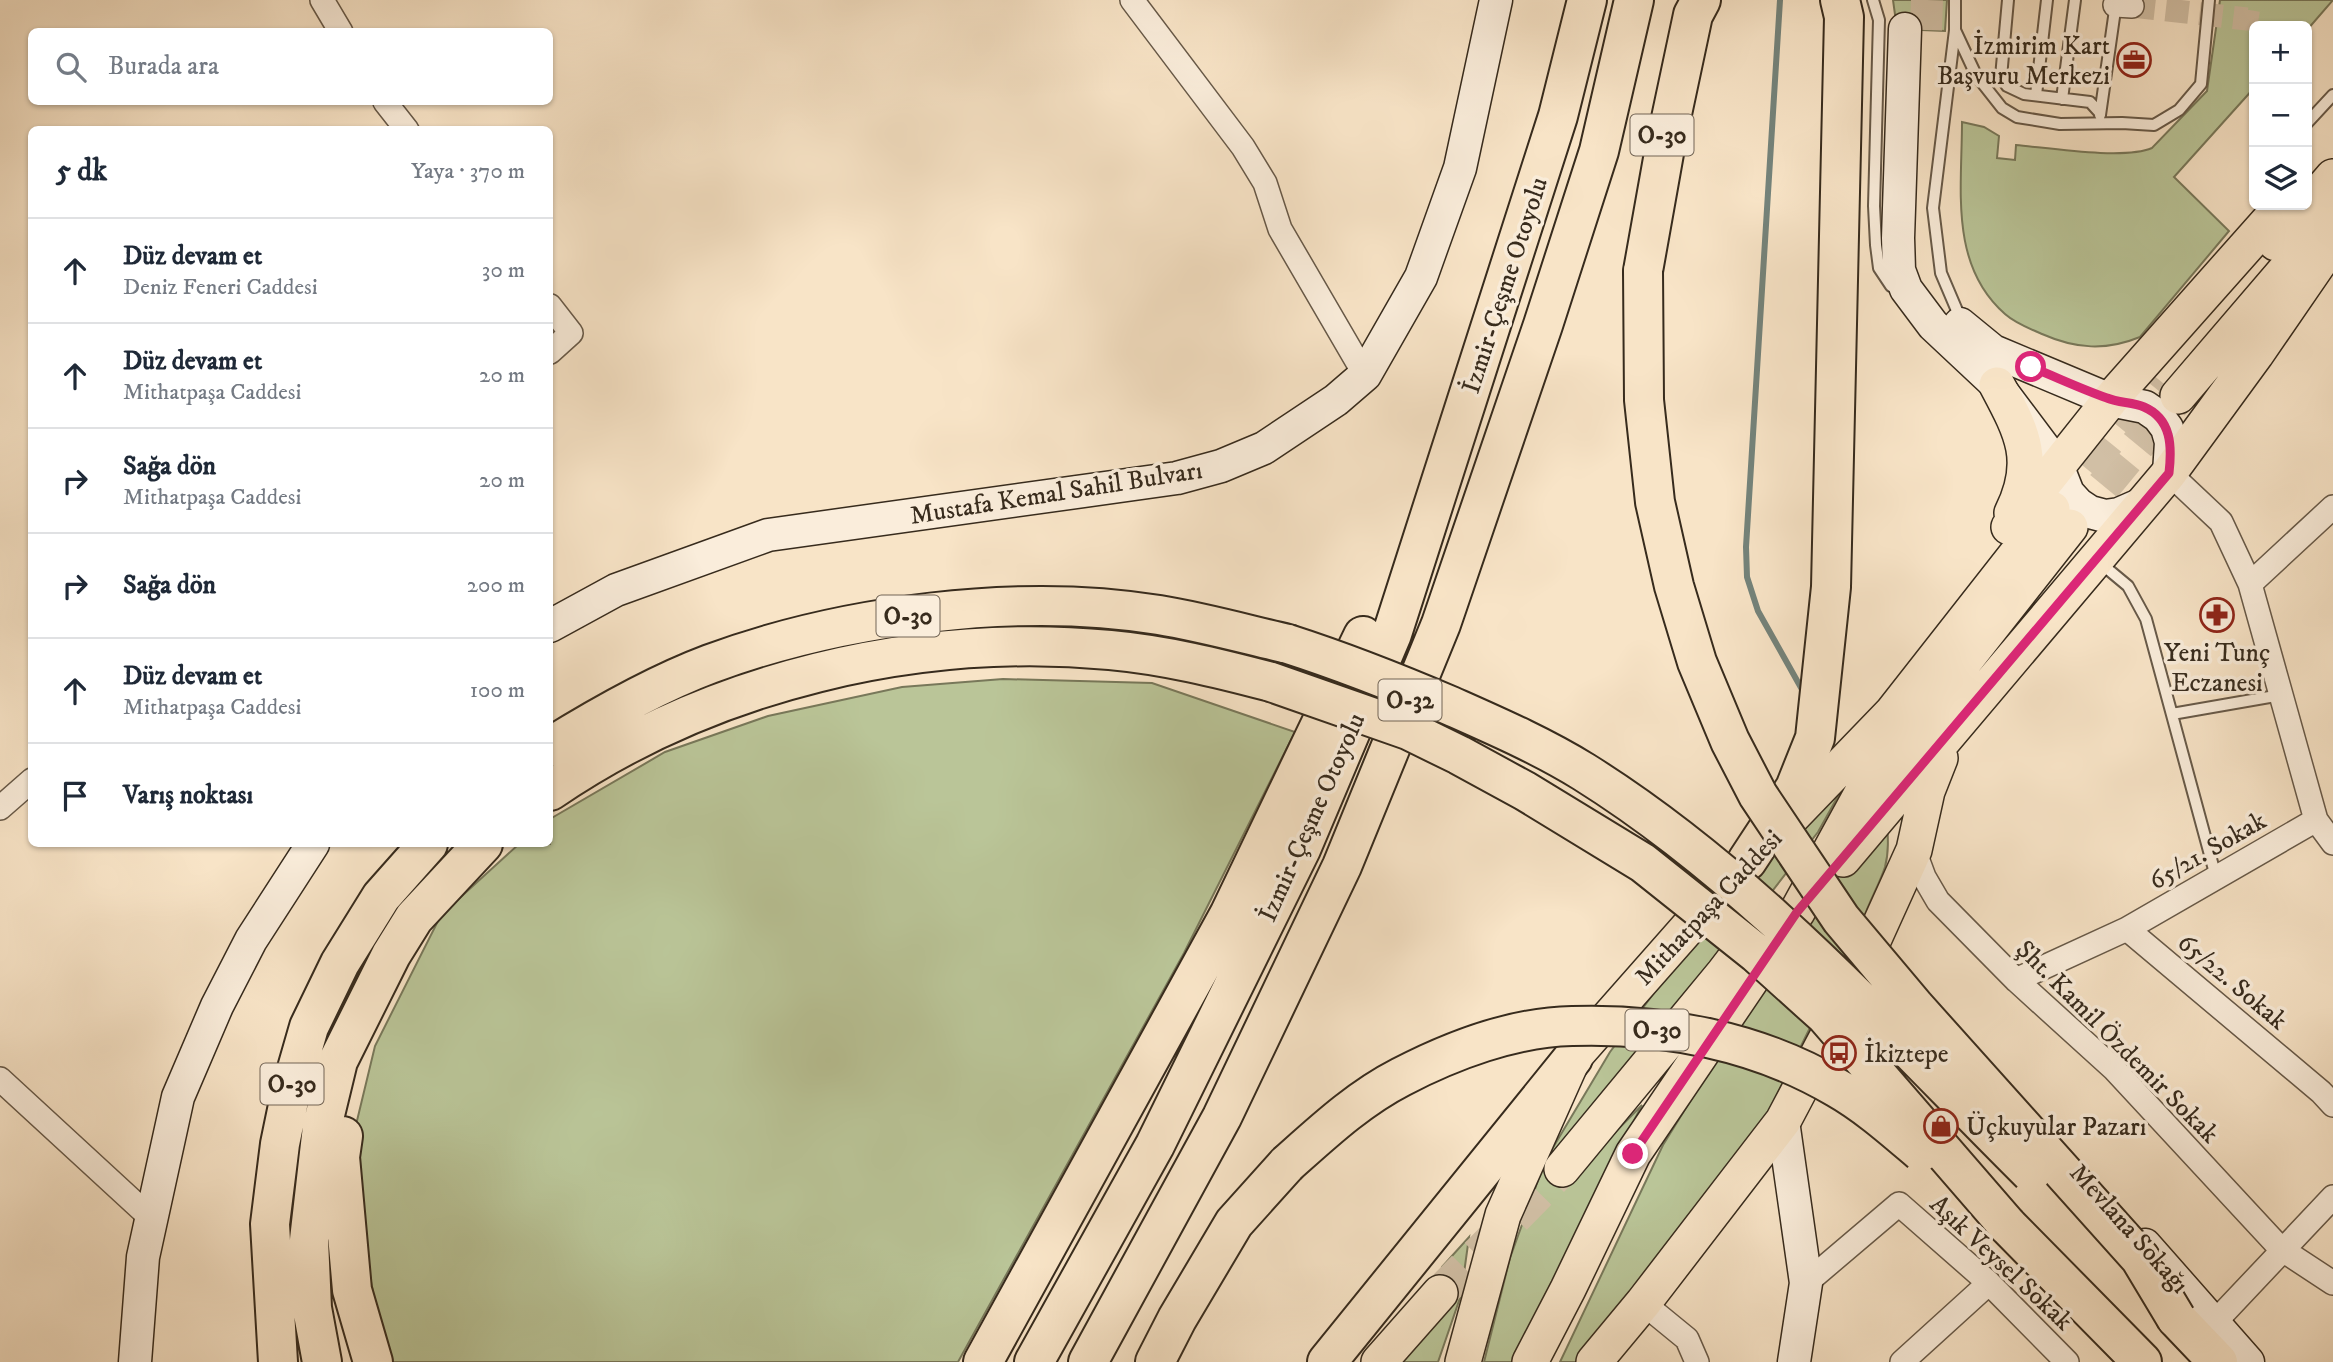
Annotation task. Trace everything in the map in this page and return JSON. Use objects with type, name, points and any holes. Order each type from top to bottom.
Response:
[{"type":"highway","name":"İzmir-Çeşme Otoyolu","points":[[1034,1362],[1156,1145],[1301,849],[1392,634],[1558,116],[1587,0]]},
{"type":"highway","name":"İzmir-Çeşme Otoyolu","points":[[1088,1362],[1222,1117],[1342,866],[1441,624],[1599,151],[1634,0]]},
{"type":"highway","name":"O-30","points":[[1681,0],[1643,271],[1644,400],[1655,502],[1674,586],[1697,662],[1730,741],[1758,795],[1841,919],[1914,1007],[2140,1258],[2176,1318]]},
{"type":"highway","points":[[1643,271],[1668,130],[1693,15],[1701,0]]},
{"type":"highway","points":[[1747,861],[1795,788],[1815,738],[1831,587],[1844,31],[1840,0]]},
{"type":"highway","points":[[983,1362],[1229,915],[1448,461]]},
{"type":"highway","name":"O-30","points":[[553,745],[625,703],[708,664],[795,636],[905,617],[1005,605],[1158,615],[1288,644],[1344,662],[1543,748],[1584,772],[1666,829],[1749,895],[1820,960],[2218,1362]]},
{"type":"highway","name":"O-30","points":[[553,789],[657,729],[727,701],[813,674],[905,655],[1008,646],[1110,650],[1194,662],[1271,682],[1408,730],[1525,791],[1643,863],[1756,953],[1826,1016],[2007,1225],[2142,1362]]},
{"type":"highway","name":"O-30","points":[[278,1362],[270,1224],[280,1144],[292,1086],[309,1027],[340,964],[382,897],[425,847]]},
{"type":"highway","points":[[322,1362],[312,1308],[309,1240],[322,1127],[338,1061],[391,955],[414,918],[480,847]]},
{"type":"highway","points":[[363,1010],[340,1157],[352,1290],[373,1362]]},
{"type":"highway","name":"O-30","points":[[1155,1362],[1177,1319],[1234,1223],[1287,1164],[1360,1102],[1399,1078],[1441,1059],[1527,1032],[1571,1026],[1669,1031],[1729,1042],[1772,1056],[1838,1088],[1902,1135],[2007,1225]]},
{"type":"highway","points":[[1327,1362],[1573,1058]]},
{"type":"main road","name":"Mustafa Kemal Sahil Bulvarı","points":[[553,624],[616,590],[768,534],[1177,478],[1221,466],[1264,449],[1336,400],[1365,376],[1421,277],[1456,180],[1496,0]]},
{"type":"main road","points":[[1928,30],[1898,238],[1899,270],[1906,289],[1933,326],[1997,385],[2057,465],[2068,493],[2078,504],[2090,512],[2105,516],[2119,514],[2142,504]]},
{"type":"main road","points":[[1928,30],[1912,213],[1913,245],[1927,287],[1964,329],[1993,351],[2110,400],[2145,407],[2158,416],[2167,428],[2171,442],[2169,473]]},
{"type":"main road","points":[[2312,175],[2333,152]]},
{"type":"main road","points":[[2333,177],[2168,388],[2333,215]]},
{"type":"main road","points":[[1747,861],[2110,400],[2279,210]]},
{"type":"main road","points":[[1797,912],[2169,473],[2333,242]]},
{"type":"main road","points":[[1997,385],[2018,425],[2026,454],[2023,490],[2000,539]]},
{"type":"main road","name":"Mithatpaşa Caddesi","points":[[1464,1362],[1503,1215],[1573,1058],[1747,861],[1892,713],[2061,518],[1866,786],[1797,912],[1633,1154],[1530,1362]]},
{"type":"main road","points":[[1594,1362],[1643,1303],[1783,1121],[1842,1009],[1914,850],[1927,791],[1948,737]]},
{"type":"main road","points":[[1562,1168],[1724,973],[1866,786]]},
{"type":"main road","points":[[135,1362],[143,1257],[178,1097],[217,1006],[251,940],[311,847]]},
{"type":"main road","name":"Mevlana Sokağı","points":[[1875,936],[2248,1362]]},
{"type":"main road","points":[[1783,1121],[1805,1283],[1794,1362]]},
{"type":"main road","points":[[1545,1362],[1557,1333],[1568,1289]]},
{"type":"main road","points":[[1378,1362],[1440,1293]]},
{"type":"street","points":[[322,0],[339,28]]},
{"type":"street","points":[[1132,0],[1243,147],[1265,183],[1280,229],[1365,376]]},
{"type":"street","points":[[387,105],[404,126]]},
{"type":"street","points":[[553,310],[571,333],[553,349]]},
{"type":"street","points":[[2169,473],[2221,522],[2250,584],[2316,820],[2333,844]]},
{"type":"street","points":[[2250,584],[2333,507]]},
{"type":"street","points":[[0,808],[28,784]]},
{"type":"street","name":"65/21. Sokak","points":[[2016,980],[2127,929],[2316,820]]},
{"type":"street","name":"Şht. Kamil Özdemir Sokak","points":[[1914,850],[1924,877],[1938,901],[2016,980],[2114,1069],[2281,1249],[2333,1283]]},
{"type":"street","name":"65/22. Sokak","points":[[2127,929],[2333,1105]]},
{"type":"street","points":[[0,1079],[152,1219]]},
{"type":"street","points":[[2214,1323],[2333,1196]]},
{"type":"street","name":"Aşık Veysel Sokak","points":[[1805,1283],[1899,1204],[1989,1283],[2060,1360]]},
{"type":"street","points":[[1902,1362],[1989,1283]]},
{"type":"street","points":[[1643,1303],[1687,1339],[1697,1362]]},
{"type":"lane","points":[[1873,0],[1879,20],[1874,206],[1879,268],[1894,291],[1933,326]]},
{"type":"lane","points":[[1955,0],[1928,30],[1976,75],[2002,108],[2017,117],[2060,124],[2099,119],[2154,125],[2179,110],[2201,84],[2209,0]]},
{"type":"lane","points":[[2008,0],[2001,77],[2007,86],[2024,94],[2090,102],[2099,119]]},
{"type":"lane","points":[[2036,95],[2048,0]]},
{"type":"lane","points":[[2062,99],[2075,0]]},
{"type":"lane","points":[[2099,119],[2121,4]]},
{"type":"lane","points":[[2312,118],[2333,95]]},
{"type":"lane","points":[[2095,559],[2128,586],[2146,619],[2216,877]]},
{"type":"lane","points":[[2172,714],[2281,695]]},
{"type":"green space","points":[[1893,0],[1947,0],[1945,31],[1897,29]]},
{"type":"green space","points":[[2220,0],[2333,0],[2312,24],[2312,21],[2249,21],[2249,94],[2174,177],[2229,231],[2140,337],[2103,346],[2067,343],[2028,328],[2005,314],[1987,294],[1975,273],[1967,249],[1961,199],[1962,122],[1984,127],[1999,136],[1997,158],[2015,160],[2016,145],[2124,153],[2152,148],[2207,91]]},
{"type":"green space","points":[[1003,679],[1152,683],[1295,732],[1184,953],[958,1362],[386,1362],[348,1158],[375,1046],[441,915],[516,847],[553,847],[553,817],[665,752],[768,716],[902,687]]},
{"type":"green space","points":[[1856,764],[1818,832],[1712,969],[1562,1186],[1642,1105],[1566,1254],[1519,1362],[1484,1362],[1510,1258],[1545,1161],[1610,1052],[1692,942]]},
{"type":"green space","points":[[1887,821],[1888,850],[1883,874],[1769,1111],[1582,1362],[1560,1362],[1663,1145],[1844,868]]},
{"type":"green space","points":[[1469,1237],[1461,1295],[1438,1362],[1396,1362],[1438,1319],[1442,1267]]},
{"type":"waterway","points":[[1780,0],[1746,547],[1747,577],[1758,611],[1804,693]]},
{"type":"tunnel","points":[[1926,30],[1927,0]]},
{"type":"tunnel","points":[[2132,6],[2247,19],[2250,0]]},
{"type":"tunnel","points":[[2052,509],[2158,379]]},
{"type":"tunnel","points":[[2070,527],[2178,396]]},
{"type":"tunnel","points":[[1440,1293],[1562,1169]]},
{"type":"place","name":"İzmirim Kart Başvuru Merkezi","points":[[2134,60]]},
{"type":"place","name":"Yeni Tunç Eczanesi","points":[[2217,615]]},
{"type":"place","name":"İkiztepe","points":[[1839,1053]]},
{"type":"place","name":"Üçkuyular Pazarı","points":[[1941,1126]]},
{"type":"route","points":[[1633,1154],[1797,912],[2169,473],[2171,442],[2167,428],[2158,416],[2145,407],[2110,400],[2031,367]]}]
